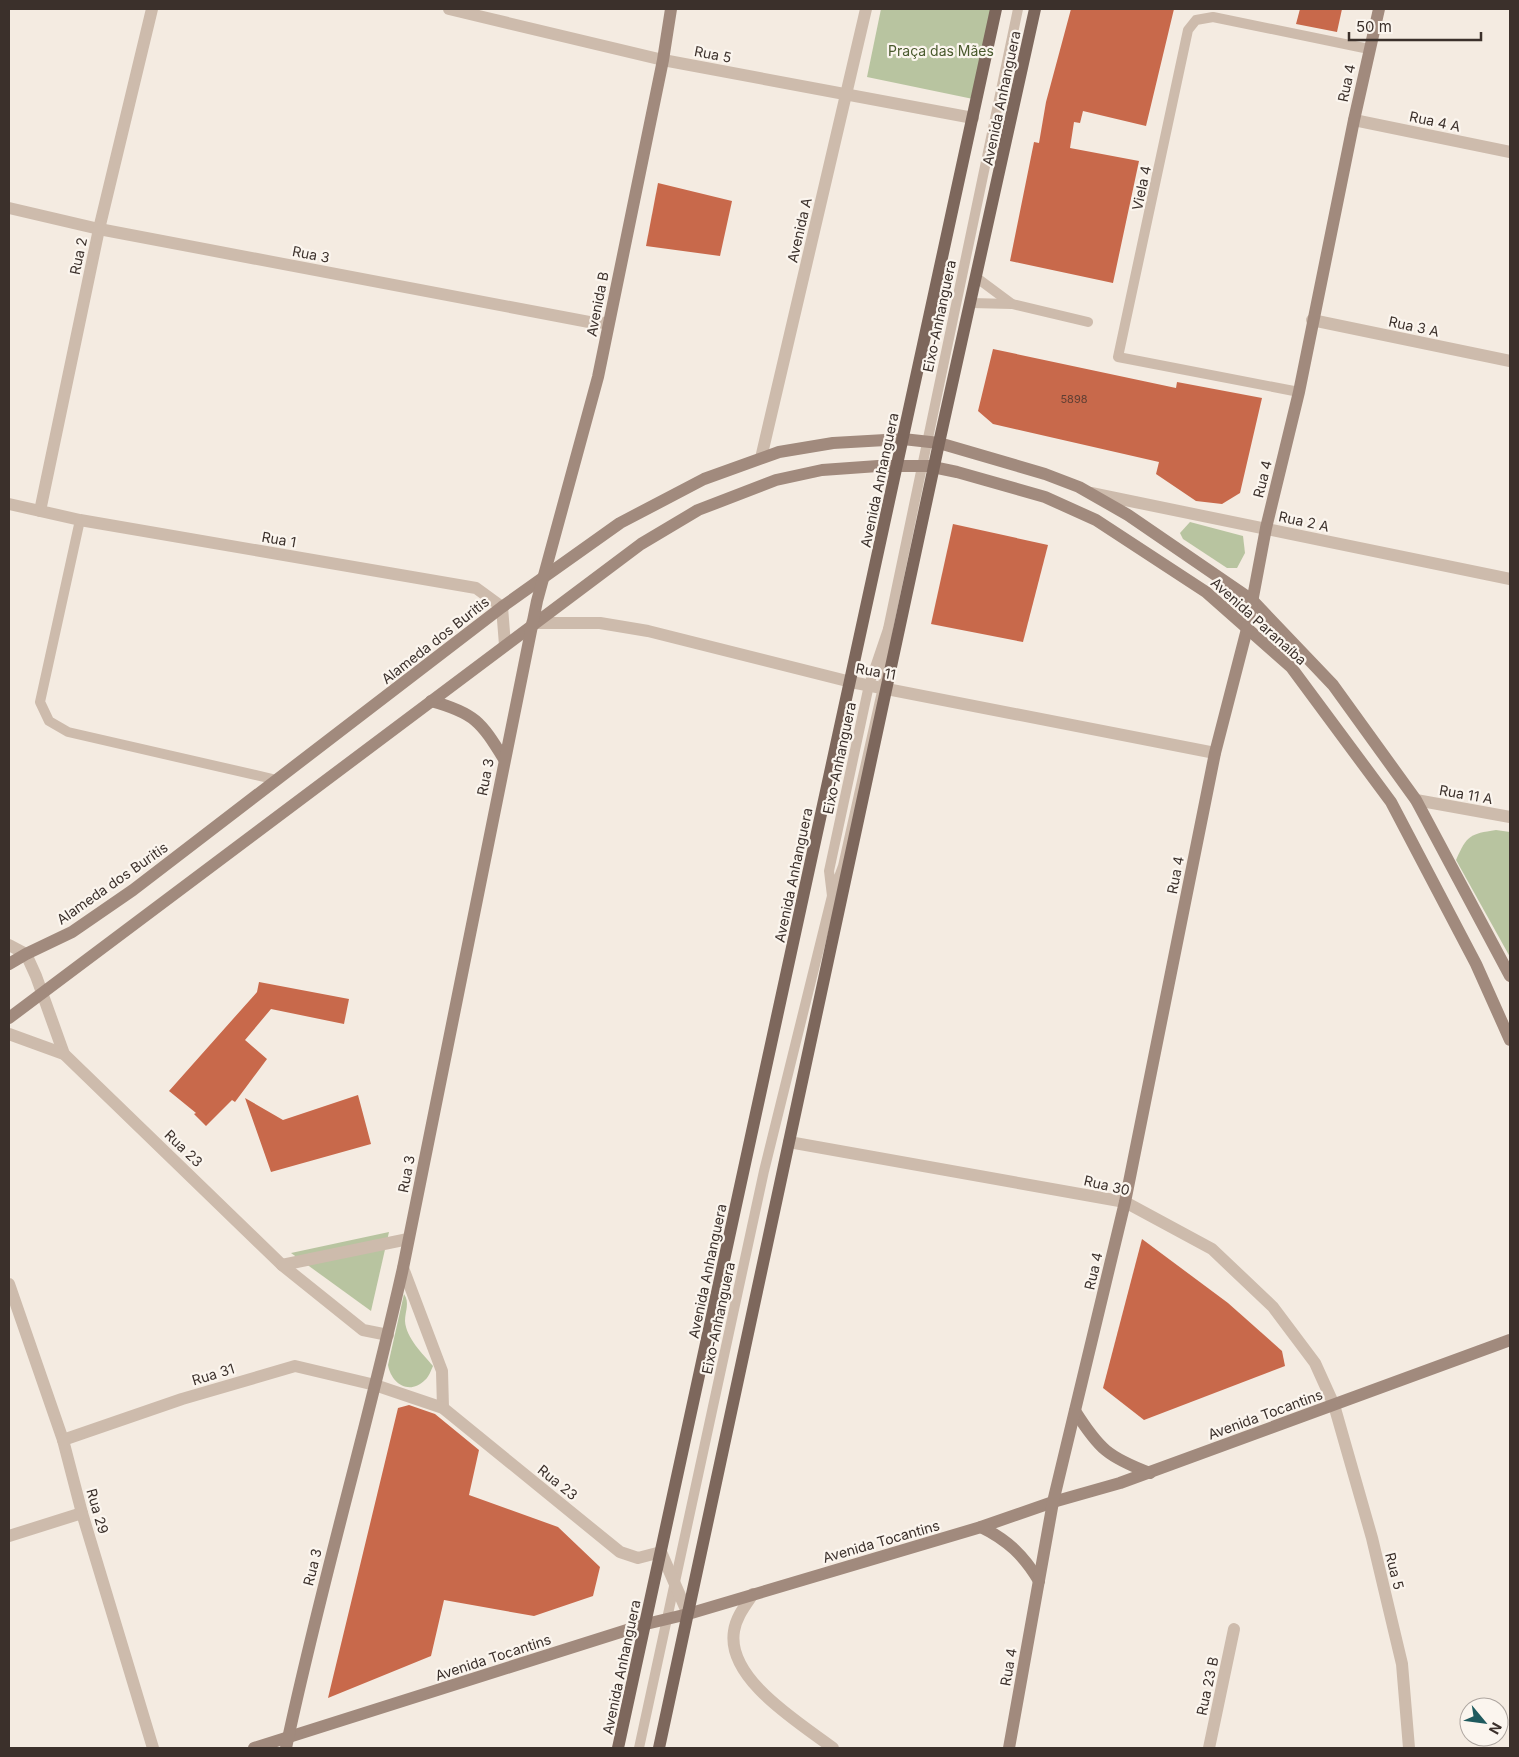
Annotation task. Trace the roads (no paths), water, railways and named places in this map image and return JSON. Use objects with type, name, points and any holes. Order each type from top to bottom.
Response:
[{"type":"main road","name":"Avenida B","points":[[537,601],[598,377],[663,60],[671,9]]},
{"type":"main road","name":"Avenida Anhanguera","points":[[618,1748],[996,9]]},
{"type":"main road","name":"Avenida Anhanguera","points":[[659,1748],[885,687],[934,467],[933,442],[977,278],[1035,9]]},
{"type":"main road","name":"Rua 4","points":[[1009,1748],[1053,1502],[1125,1202],[1215,753],[1247,629],[1266,528],[1299,392],[1312,320],[1379,9]]},
{"type":"main road","name":"Avenida Paranaíba","points":[[903,439],[933,442],[1045,474],[1091,493],[1128,515],[1252,600],[1333,686],[1416,800],[1510,976]]},
{"type":"main road","name":"Alameda dos Buritis","points":[[9,964],[85,924],[277,780],[502,607],[620,523],[681,490],[761,458],[797,448],[833,443],[903,439]]},
{"type":"main road","name":"Avenida Paranaíba","points":[[897,466],[934,467],[1044,497],[1085,514],[1206,592],[1290,667],[1391,802],[1476,964],[1510,1040]]},
{"type":"main road","points":[[9,1018],[532,623],[641,544],[698,510],[747,490],[803,474],[856,467],[897,466]]},
{"type":"main road","name":"Rua 3","points":[[287,1743],[308,1642],[388,1335],[403,1268],[537,601]]},
{"type":"main road","points":[[431,701],[471,716],[484,726],[504,759]]},
{"type":"main road","name":"Avenida Tocantins","points":[[254,1748],[287,1743],[646,1624],[688,1614],[981,1527],[1053,1502],[1150,1473],[1510,1340]]},
{"type":"main road","points":[[1075,1411],[1093,1439],[1118,1461],[1150,1473]]},
{"type":"main road","points":[[981,1527],[999,1536],[1015,1548],[1029,1564],[1039,1581]]},
{"type":"street","name":"Rua 2","points":[[40,511],[100,229],[152,9]]},
{"type":"street","name":"Rua 5","points":[[449,9],[663,60],[973,118]]},
{"type":"street","name":"Avenida A","points":[[761,458],[866,9]]},
{"type":"street","name":"Rua 4 A","points":[[1354,120],[1510,152]]},
{"type":"street","name":"Rua 3","points":[[9,208],[100,229],[580,320],[608,323]]},
{"type":"street","name":"Rua 3 A","points":[[1312,320],[1510,361]]},
{"type":"street","name":"Rua 2 A","points":[[1091,493],[1510,579]]},
{"type":"street","name":"Rua 1","points":[[9,504],[80,520],[476,588],[502,607]]},
{"type":"street","points":[[502,607],[505,645]]},
{"type":"street","name":"Rua 11","points":[[532,623],[600,623],[648,631],[851,682],[885,687],[1215,753]]},
{"type":"street","name":"Rua 11 A","points":[[1416,800],[1510,817]]},
{"type":"street","points":[[9,945],[26,954],[42,993]]},
{"type":"street","name":"Rua 23","points":[[42,993],[64,1054]]},
{"type":"street","name":"Rua 23","points":[[9,1034],[64,1054],[282,1265],[363,1330],[388,1335]]},
{"type":"street","name":"Rua 30","points":[[789,1142],[1125,1202],[1212,1249],[1273,1307],[1315,1364],[1334,1405]]},
{"type":"street","points":[[282,1265],[408,1239]]},
{"type":"street","points":[[403,1268],[442,1371],[443,1408]]},
{"type":"street","name":"Rua 29","points":[[9,1284],[63,1440],[82,1513],[153,1748]]},
{"type":"street","name":"Rua 31","points":[[63,1440],[182,1399],[295,1366],[375,1385]]},
{"type":"street","name":"Rua 23","points":[[375,1385],[443,1408],[620,1552],[638,1558],[661,1552]]},
{"type":"street","name":"Rua 5","points":[[1334,1405],[1372,1538],[1402,1664],[1409,1748]]},
{"type":"street","points":[[9,1536],[82,1513]]},
{"type":"street","points":[[661,1552],[688,1614]]},
{"type":"street","points":[[753,1594],[740,1613],[733,1632],[738,1662],[755,1688],[833,1748]]},
{"type":"street","name":"Rua 23 B","points":[[1209,1748],[1234,1629]]},
{"type":"lane","name":"Eixo-Anhanguera","points":[[832,896],[829,871],[869,685],[888,629],[921,466],[933,442],[1018,9]]},
{"type":"lane","name":"Viela 4","points":[[1299,392],[1118,357],[1188,30],[1196,20],[1213,17],[1369,49]]},
{"type":"lane","points":[[977,278],[1012,304]]},
{"type":"lane","points":[[971,303],[1012,304],[1088,322]]},
{"type":"lane","points":[[80,520],[40,702],[48,721],[68,732],[277,780]]},
{"type":"lane","name":"Eixo-Anhanguera","points":[[639,1748],[764,1171],[832,896],[843,866],[885,687],[888,629]]},
{"type":"park label","name":"Praça das Mães","points":[[941,50]]}]
